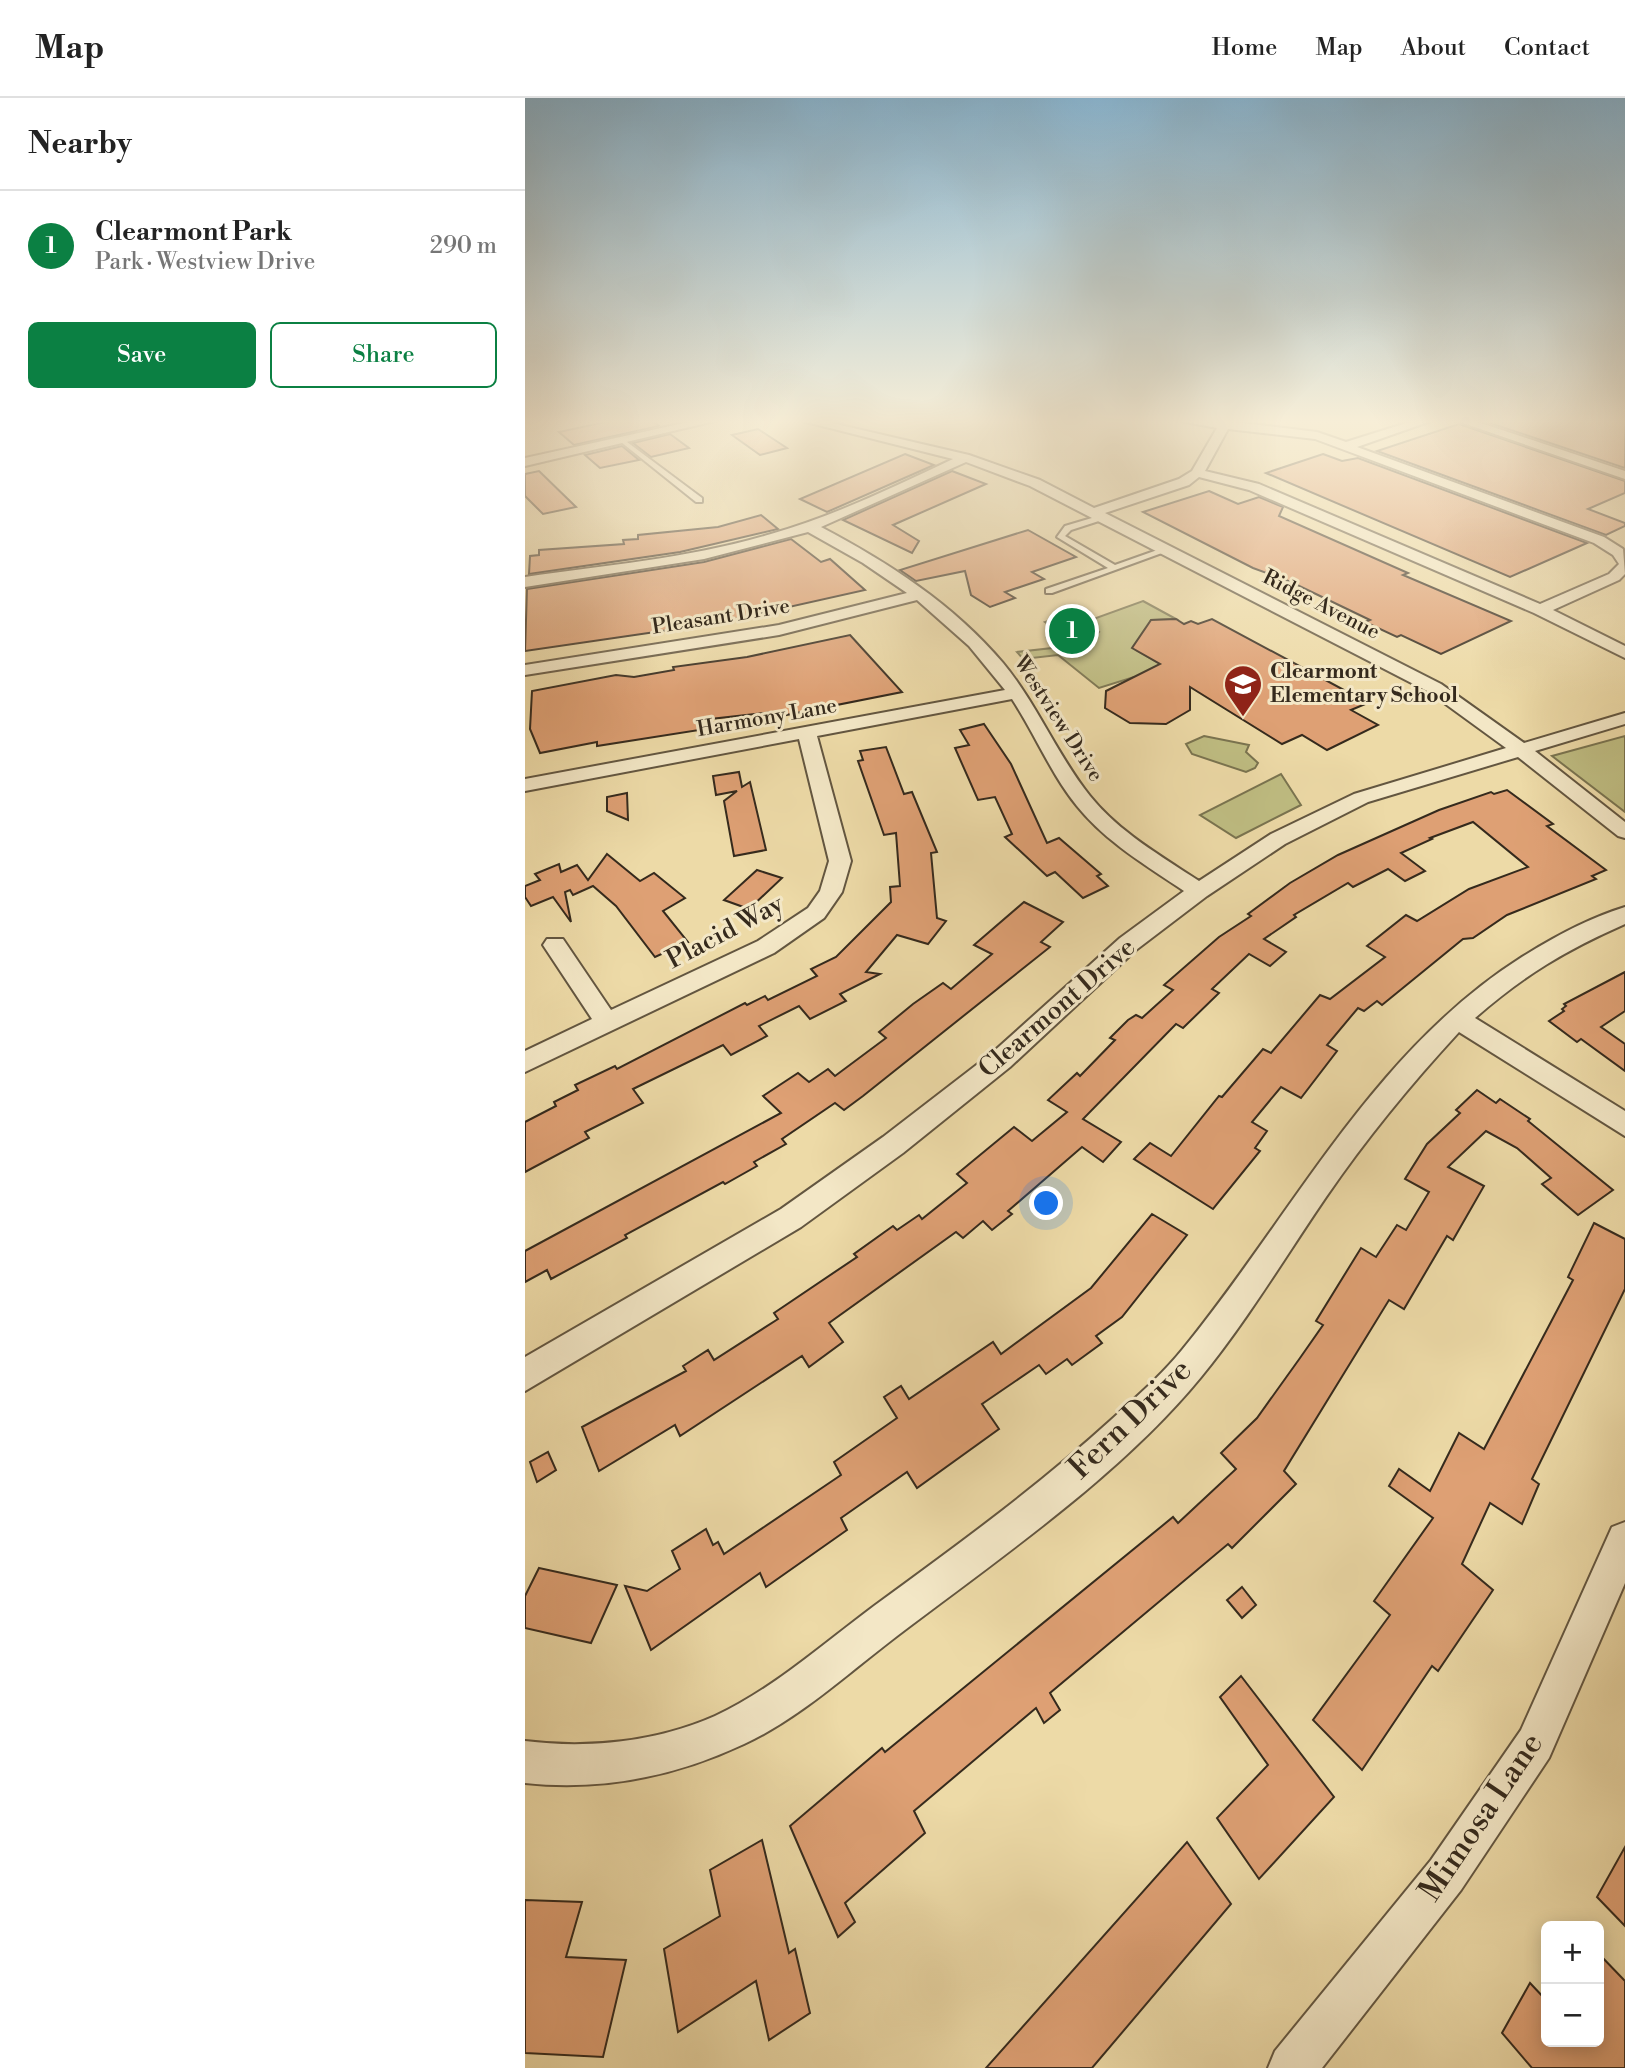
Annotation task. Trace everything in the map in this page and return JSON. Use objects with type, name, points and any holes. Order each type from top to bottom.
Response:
[{"type":"street","points":[[525,582],[703,555],[809,527],[841,513]]},
{"type":"street","name":"Ridge Avenue","points":[[1094,513],[1435,688],[1520,749],[1625,832]]},
{"type":"street","points":[[1098,515],[1103,513]]},
{"type":"street","points":[[1314,513],[1540,610],[1625,653]]},
{"type":"street","points":[[1526,513],[1599,540],[1618,552],[1625,564],[1614,577],[1540,610]]},
{"type":"street","name":"Westview Drive","points":[[809,527],[853,550],[921,594],[977,645],[1017,693],[1074,790],[1096,816],[1123,840],[1199,891]]},
{"type":"street","name":"Pleasant Drive","points":[[525,670],[779,630],[921,594]]},
{"type":"street","name":"Harmony Lane","points":[[525,785],[1017,693]]},
{"type":"street","name":"Clearmont Drive","points":[[525,1375],[792,1218],[893,1145],[1001,1060],[1128,944],[1199,891],[1278,839],[1361,798],[1625,718]]},
{"type":"street","name":"Placid Way","points":[[525,1062],[766,947],[795,930],[827,899],[838,874],[840,861],[807,734]]},
{"type":"street","name":"Fern Drive","points":[[525,1762],[551,1767],[614,1762],[676,1750],[730,1729],[775,1702],[1018,1522],[1110,1444],[1187,1370],[1411,1064],[1456,1018],[1522,966],[1566,940],[1625,915]]},
{"type":"street","points":[[555,945],[607,1023]]},
{"type":"street","points":[[1456,1018],[1625,1125]]},
{"type":"street","name":"Mimosa Lane","points":[[1292,2068],[1446,1875],[1535,1744],[1612,1576],[1625,1540]]},
{"type":"lane","points":[[1098,515],[1067,528],[1060,534],[1067,543],[1114,568]]},
{"type":"lane","points":[[1049,591],[1166,550]]},
{"type":"shaded area","points":[[1143,601],[1176,619],[1151,620],[1136,650],[1186,679],[1134,677],[1099,688],[1058,655],[1023,659],[1017,652],[1088,644],[1099,632],[1085,622]]},
{"type":"shaded area","points":[[1060,617],[1092,630],[1086,633],[1085,641],[1059,645],[1047,637],[1057,630],[1045,622]]},
{"type":"shaded area","points":[[1204,736],[1249,745],[1246,752],[1258,763],[1255,768],[1246,772],[1192,754],[1186,744]]},
{"type":"shaded area","points":[[1625,736],[1625,812],[1552,756]]},
{"type":"shaded area","points":[[1281,774],[1301,805],[1236,838],[1200,815]]},
{"type":"building","points":[[859,513],[920,513],[893,525],[919,541],[912,553],[843,520]]},
{"type":"building","points":[[1145,513],[1280,513],[1279,516],[1408,573],[1403,575],[1511,621],[1441,654],[1365,622],[1370,620],[1291,582],[1253,568]]},
{"type":"building","points":[[1360,513],[1506,513],[1587,543],[1510,577]]},
{"type":"building","points":[[1546,513],[1598,513],[1625,523],[1625,526],[1606,535]]},
{"type":"building","points":[[761,515],[778,529],[680,552],[529,574],[530,556],[539,555],[539,550],[624,544],[623,540],[638,539],[638,535],[718,527]]},
{"type":"building","points":[[1028,530],[1076,557],[1032,572],[1044,579],[1005,592],[1015,598],[990,607],[971,595],[965,571],[916,581],[900,570]]},
{"type":"building","points":[[791,539],[821,562],[830,559],[865,590],[717,623],[525,651],[527,589],[704,562]]},
{"type":"building","points":[[1176,619],[1184,624],[1191,621],[1198,624],[1212,619],[1368,703],[1351,710],[1378,725],[1327,750],[1302,735],[1282,744],[1190,687],[1190,710],[1166,724],[1130,723],[1105,708],[1106,691],[1160,664],[1132,648],[1151,620]]},
{"type":"building","points":[[850,635],[902,692],[776,717],[774,712],[711,719],[712,728],[597,746],[597,742],[540,753],[530,729],[532,691],[616,675],[634,677],[674,670],[673,667],[747,657]]},
{"type":"building","points":[[984,724],[1011,764],[1047,843],[1059,838],[1101,874],[1097,876],[1108,886],[1083,898],[1055,872],[1047,876],[1005,837],[1012,834],[995,797],[978,800],[955,748],[969,745],[960,730]]},
{"type":"building","points":[[886,747],[904,794],[912,792],[937,852],[931,853],[937,918],[946,921],[928,944],[897,935],[866,972],[880,974],[840,994],[846,1001],[810,1019],[799,1006],[759,1026],[767,1036],[731,1055],[723,1045],[633,1089],[643,1103],[585,1132],[589,1138],[525,1172],[525,1122],[556,1106],[554,1102],[578,1090],[575,1085],[615,1066],[617,1069],[745,1003],[747,1005],[765,996],[768,1000],[817,976],[811,969],[836,957],[891,902],[890,887],[900,886],[896,833],[884,835],[858,761],[863,760],[860,751]]},
{"type":"building","points":[[739,772],[742,787],[750,782],[766,850],[734,856],[724,801],[737,791],[716,795],[713,776]]},
{"type":"building","points":[[1507,790],[1553,824],[1547,826],[1606,870],[1592,876],[1596,879],[1507,915],[1473,938],[1463,939],[1382,1005],[1377,1001],[1364,1011],[1358,1008],[1327,1045],[1337,1051],[1301,1098],[1281,1087],[1252,1122],[1267,1131],[1255,1148],[1260,1151],[1213,1209],[1134,1159],[1150,1143],[1171,1156],[1219,1096],[1222,1097],[1263,1049],[1271,1053],[1320,995],[1330,999],[1385,957],[1367,946],[1406,915],[1417,921],[1469,889],[1528,867],[1473,822],[1430,838],[1432,839],[1401,853],[1425,871],[1405,881],[1388,869],[1353,887],[1348,883],[1294,915],[1296,917],[1264,939],[1286,952],[1270,966],[1249,954],[1212,989],[1219,993],[1183,1028],[1176,1024],[1083,1119],[1121,1142],[1103,1162],[1082,1147],[1008,1211],[1012,1214],[992,1230],[983,1221],[963,1238],[956,1232],[829,1323],[843,1342],[809,1367],[802,1356],[680,1436],[675,1425],[599,1471],[582,1427],[686,1371],[683,1366],[708,1350],[714,1360],[778,1319],[774,1313],[857,1257],[854,1254],[893,1226],[897,1230],[919,1215],[922,1219],[967,1183],[957,1174],[1014,1127],[1032,1141],[1067,1112],[1048,1100],[1077,1073],[1080,1076],[1115,1040],[1110,1038],[1128,1020],[1136,1015],[1142,1018],[1173,990],[1164,985],[1219,937],[1251,916],[1248,914],[1290,883],[1338,855],[1439,810],[1491,792],[1494,794]]},
{"type":"building","points":[[627,793],[628,820],[607,811],[607,797]]},
{"type":"building","points":[[607,854],[640,881],[654,873],[685,898],[663,911],[688,942],[655,957],[616,906],[593,886],[573,895],[570,890],[565,892],[571,922],[553,897],[531,906],[525,897],[525,886],[540,880],[535,874],[559,864],[561,872],[577,865],[588,880]]},
{"type":"building","points":[[757,870],[782,878],[749,909],[724,900]]},
{"type":"building","points":[[1024,902],[1063,922],[1041,942],[1050,947],[863,1096],[844,1110],[835,1103],[782,1139],[786,1144],[754,1162],[757,1166],[625,1235],[627,1238],[551,1279],[547,1270],[525,1282],[525,1251],[781,1113],[763,1096],[798,1073],[809,1082],[828,1069],[835,1076],[886,1038],[879,1032],[913,1004],[943,983],[951,989],[992,954],[974,945]]},
{"type":"building","points":[[1625,972],[1625,1011],[1601,1027],[1625,1044],[1625,1071],[1581,1039],[1577,1042],[1549,1021],[1564,1011],[1564,1004]]},
{"type":"building","points":[[1477,1090],[1496,1103],[1500,1099],[1530,1119],[1528,1121],[1613,1190],[1578,1215],[1542,1184],[1551,1178],[1517,1148],[1486,1131],[1448,1167],[1484,1186],[1453,1240],[1447,1236],[1404,1309],[1389,1300],[1284,1471],[1296,1484],[1232,1548],[1228,1544],[1050,1693],[1060,1710],[1044,1723],[1036,1708],[914,1811],[925,1833],[845,1903],[855,1922],[838,1937],[790,1826],[882,1748],[885,1752],[1173,1517],[1178,1523],[1236,1469],[1221,1453],[1257,1418],[1323,1325],[1316,1321],[1361,1248],[1376,1257],[1397,1225],[1406,1230],[1429,1192],[1405,1179],[1427,1144],[1460,1113],[1456,1110]]},
{"type":"building","points":[[1152,1214],[1187,1235],[1122,1317],[1096,1336],[1102,1343],[1072,1365],[1067,1359],[1046,1374],[1039,1365],[982,1404],[999,1429],[917,1488],[907,1472],[841,1518],[847,1530],[766,1587],[760,1573],[651,1650],[625,1586],[647,1591],[680,1569],[672,1551],[706,1529],[713,1545],[718,1542],[724,1554],[841,1475],[834,1462],[897,1418],[884,1397],[901,1386],[909,1399],[993,1342],[1001,1354],[1091,1288]]},
{"type":"building","points":[[1594,1223],[1625,1239],[1625,1289],[1532,1479],[1539,1484],[1522,1524],[1490,1503],[1462,1564],[1493,1590],[1438,1671],[1432,1666],[1362,1770],[1313,1720],[1390,1615],[1374,1601],[1433,1518],[1389,1486],[1399,1469],[1430,1491],[1459,1433],[1484,1449],[1573,1280],[1568,1277]]},
{"type":"building","points":[[548,1452],[556,1470],[537,1482],[530,1462]]},
{"type":"building","points":[[539,1568],[617,1585],[591,1643],[525,1628],[525,1596]]},
{"type":"building","points":[[1242,1587],[1256,1605],[1242,1618],[1227,1600]]},
{"type":"building","points":[[1241,1676],[1334,1797],[1259,1879],[1217,1818],[1268,1765],[1220,1697]]},
{"type":"building","points":[[762,1840],[789,1953],[795,1949],[810,2013],[769,2040],[756,1981],[678,2032],[664,1949],[720,1916],[710,1870]]},
{"type":"building","points":[[1187,1842],[1231,1904],[1092,2068],[986,2068]]},
{"type":"building","points":[[1625,1847],[1625,1926],[1597,1897]]},
{"type":"building","points":[[525,1900],[582,1902],[566,1957],[626,1960],[603,2057],[525,2053]]},
{"type":"building","points":[[1604,1959],[1625,1981],[1625,2068],[1532,2068],[1502,2033],[1530,1983],[1541,1995],[1541,2047],[1604,2047]]},
{"type":"place","name":"Clearmont Park","points":[[1072,631]]},
{"type":"place","name":"Clearmont Elementary School","points":[[1243,718]]}]
